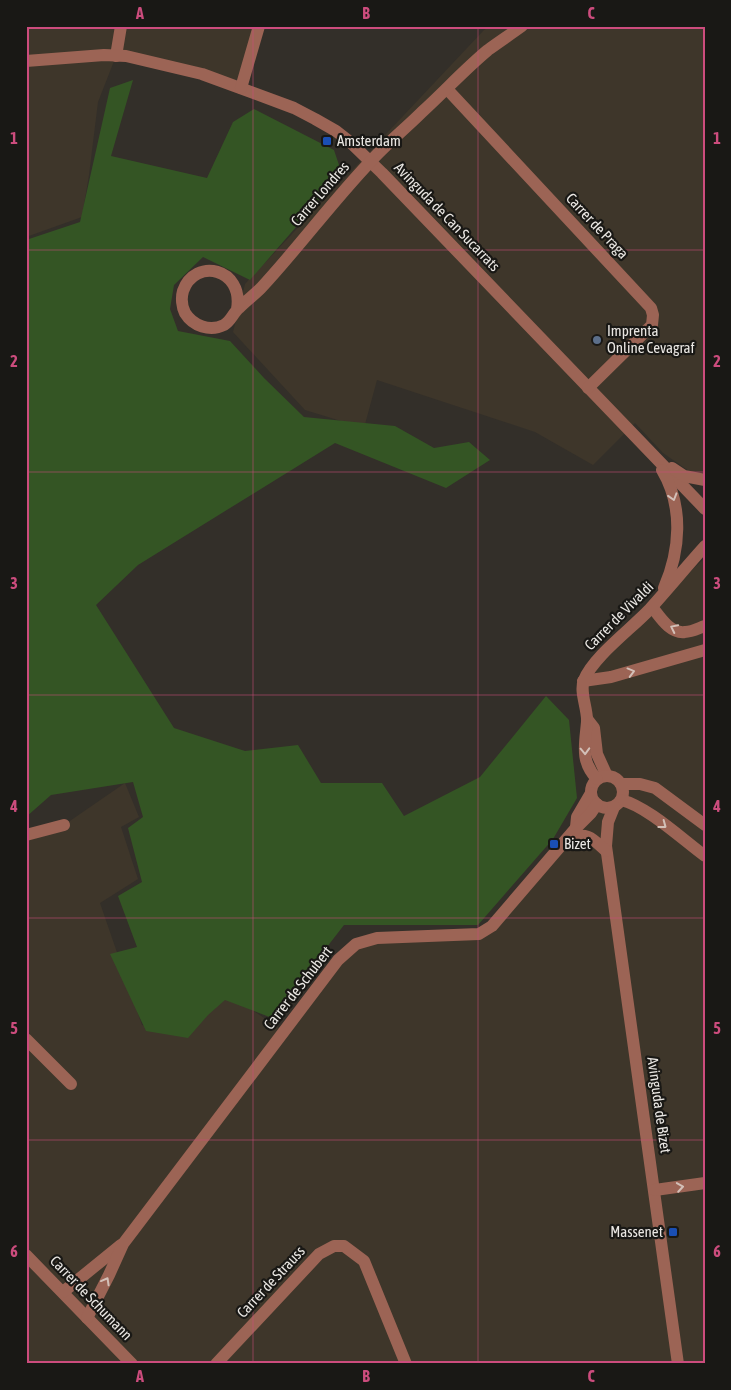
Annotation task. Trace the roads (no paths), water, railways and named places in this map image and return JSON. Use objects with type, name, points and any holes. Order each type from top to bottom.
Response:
[{"type":"street","points":[[116,56],[121,26]]},
{"type":"street","points":[[241,88],[259,26]]},
{"type":"street","name":"Carrer Londres","points":[[237,309],[260,289],[370,161],[487,51],[522,26]]},
{"type":"street","name":"Avinguda de Can Sucarrats","points":[[26,61],[82,56],[126,56],[202,74],[294,108],[336,131],[370,161],[705,509]]},
{"type":"street","name":"Carrer de Praga","points":[[447,89],[651,308],[653,315],[652,325],[588,388]]},
{"type":"street","points":[[210,271],[219,272],[234,284],[239,299],[237,309],[231,319],[225,324],[216,328],[201,327],[189,319],[183,309],[182,293],[186,284],[197,274],[210,271]]},
{"type":"street","name":"Avinguda de Can Sucarrats","points":[[652,454],[684,476],[705,480]]},
{"type":"street","name":"Avinguda de Can Sucarrats","points":[[652,454],[673,494],[677,512],[678,532],[670,574],[655,603]]},
{"type":"street","name":"Carrer de Vivaldi","points":[[583,682],[593,665],[655,603],[705,546]]},
{"type":"street","points":[[655,603],[663,622],[675,631],[685,632],[705,626]]},
{"type":"street","points":[[618,803],[623,795],[621,784],[613,777],[602,778],[589,770],[585,758],[587,719],[583,682],[611,677],[705,650]]},
{"type":"street","points":[[602,778],[592,788],[596,801],[609,808],[618,803],[630,802],[644,810],[705,856]]},
{"type":"street","points":[[621,784],[640,784],[656,788],[705,826]]},
{"type":"street","name":"Carrer de Schubert","points":[[87,1318],[123,1244],[338,960],[356,944],[377,938],[479,934],[492,926],[576,828],[577,817],[596,801]]},
{"type":"street","name":"Avinguda de Bizet","points":[[596,801],[602,838],[606,848]]},
{"type":"street","name":"Avinguda de Bizet","points":[[618,803],[608,822],[606,848],[678,1364]]},
{"type":"street","points":[[26,835],[64,825]]},
{"type":"street","points":[[568,838],[580,834],[588,836],[606,848]]},
{"type":"street","points":[[26,1038],[71,1084]]},
{"type":"street","points":[[655,1190],[705,1183]]},
{"type":"street","name":"Carrer de Schubert","points":[[63,1292],[123,1244]]},
{"type":"street","name":"Carrer de Strauss","points":[[216,1364],[319,1254],[334,1246],[344,1246],[364,1261],[406,1364]]},
{"type":"street","name":"Carrer de Schumann","points":[[26,1255],[132,1364]]},
{"type":"place","name":"Amsterdam","points":[[327,141]]},
{"type":"place","name":"Imprenta Online Cevagraf","points":[[597,340]]},
{"type":"place","name":"Bizet","points":[[554,844]]},
{"type":"place","name":"Massenet","points":[[673,1232]]}]
